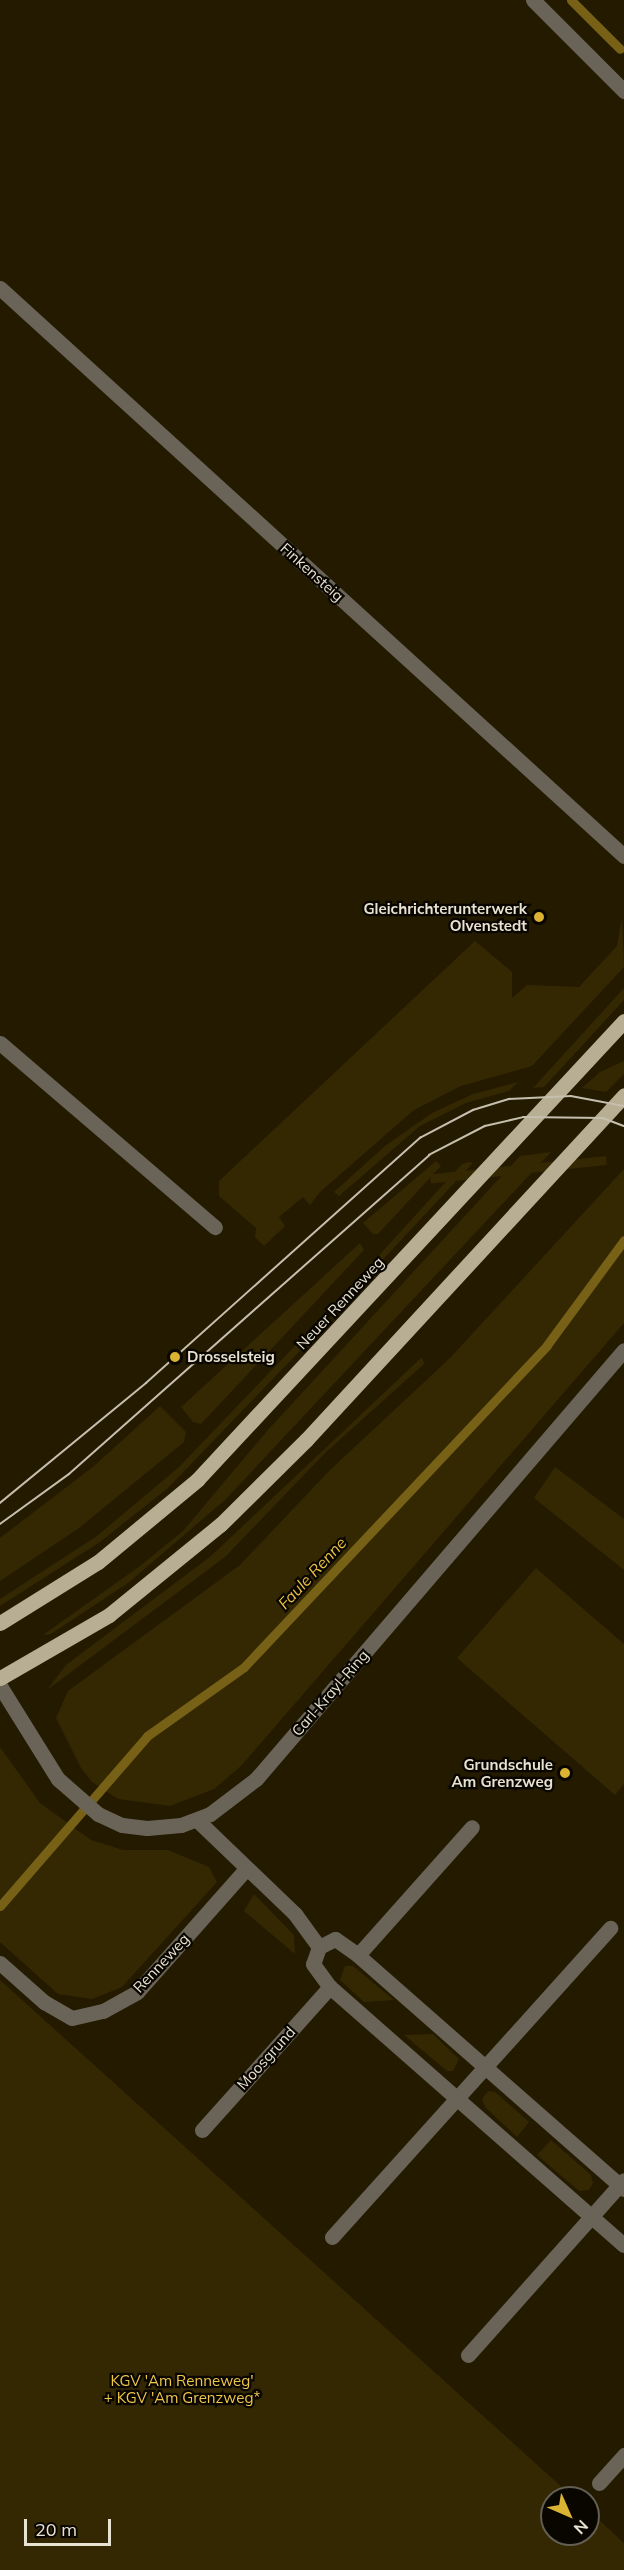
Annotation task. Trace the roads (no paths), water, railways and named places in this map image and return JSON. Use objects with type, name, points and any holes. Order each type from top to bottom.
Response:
[{"type":"main road","name":"Neuer Renneweg","points":[[0,1623],[98,1562],[197,1480],[624,1021]]},
{"type":"main road","points":[[0,1678],[109,1615],[221,1524],[314,1432],[624,1095]]},
{"type":"street","points":[[533,0],[624,91]]},
{"type":"street","name":"Finkensteig","points":[[0,288],[624,856]]},
{"type":"street","points":[[0,1043],[215,1227]]},
{"type":"street","name":"Carl-Krayl-Ring","points":[[0,1686],[58,1779],[76,1797],[112,1822],[147,1828],[197,1820],[238,1796],[256,1779],[624,1350]]},
{"type":"street","points":[[197,1820],[295,1914],[319,1947]]},
{"type":"street","points":[[358,1955],[472,1827]]},
{"type":"street","name":"Renneweg","points":[[0,1963],[44,2002],[72,2018],[103,2011],[137,1992],[246,1869]]},
{"type":"street","points":[[332,2237],[610,1928]]},
{"type":"street","points":[[468,2355],[592,2216],[622,2184],[358,1955],[335,1939],[319,1947],[313,1964],[330,1987],[592,2216],[624,2245]]},
{"type":"street","name":"Moosgrund","points":[[202,2130],[330,1987]]},
{"type":"street","points":[[599,2483],[624,2455]]},
{"type":"waterway","points":[[571,0],[620,49]]},
{"type":"waterway","name":"Faule Renne","points":[[0,1906],[147,1736],[244,1667],[547,1345],[624,1240]]},
{"type":"tram line","points":[[0,1503],[146,1383],[420,1138],[473,1110],[509,1099],[571,1096],[624,1106]]},
{"type":"tram line","points":[[0,1524],[69,1474],[429,1155],[485,1126],[523,1117],[603,1118],[624,1126]]},
{"type":"place","name":"Gleichrichterunterwerk Olvenstedt","points":[[539,917]]},
{"type":"place","name":"Drosselsteig","points":[[175,1357]]},
{"type":"place","name":"Grundschule Am Grenzweg","points":[[565,1773]]},
{"type":"park label","name":"KGV 'Am Renneweg' + KGV 'Am Grenzweg*","points":[[182,2388]]}]
